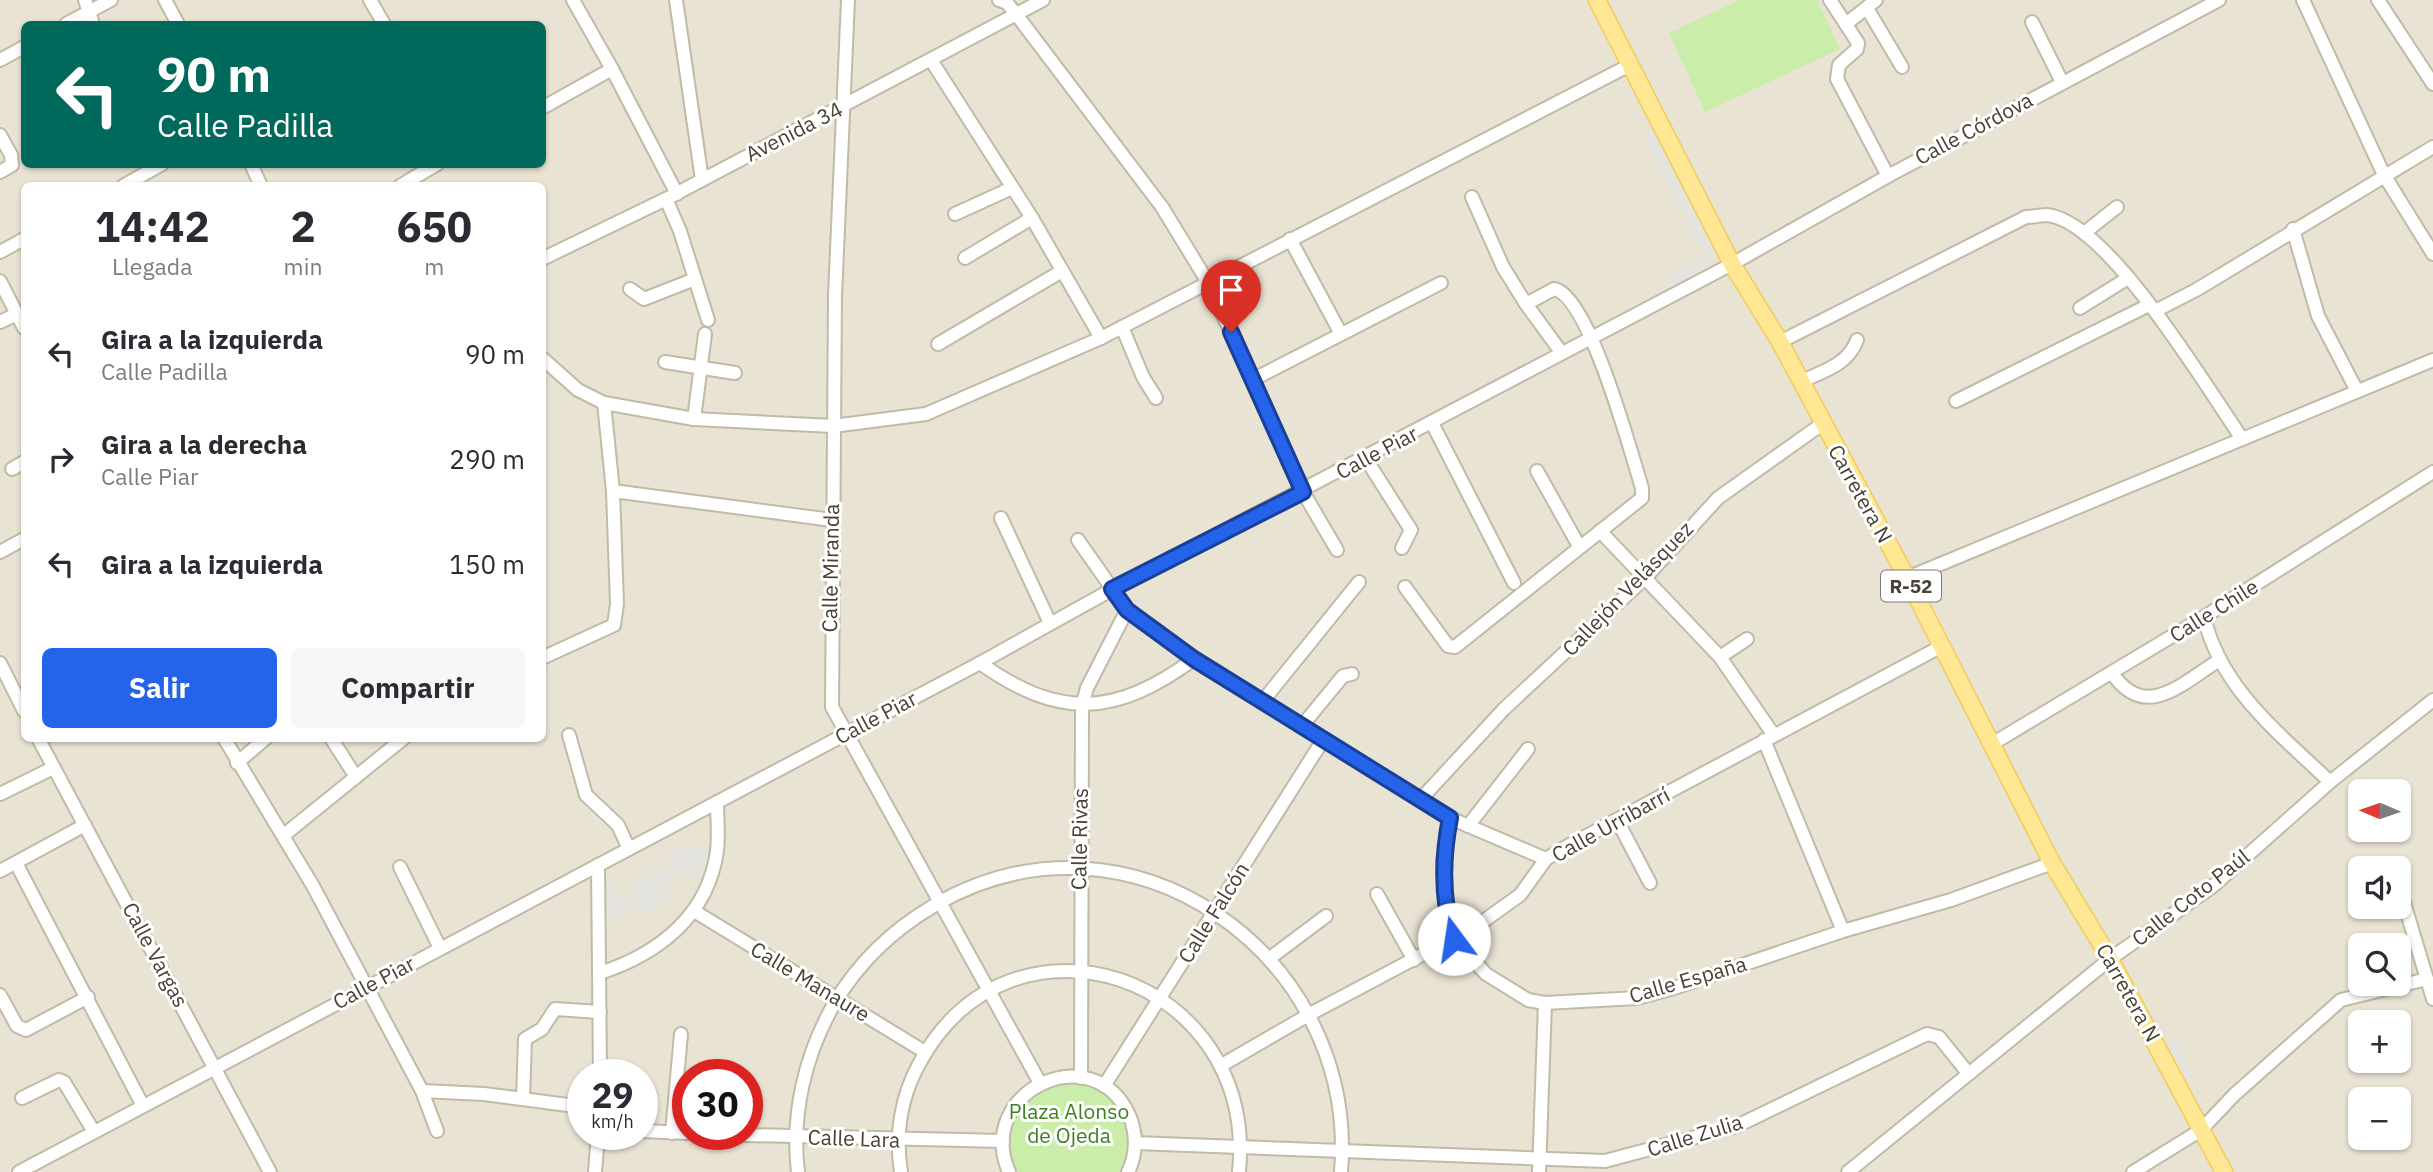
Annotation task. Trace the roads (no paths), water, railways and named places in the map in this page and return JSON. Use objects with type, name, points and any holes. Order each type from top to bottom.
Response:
[{"type":"main road","name":"Carretera N","points":[[1597,0],[1732,264],[1780,341],[1822,424],[1907,578],[2053,863],[2110,959],[2224,1172]]},
{"type":"street","points":[[72,21],[111,0]]},
{"type":"street","points":[[165,0],[176,21]]},
{"type":"street","points":[[370,0],[382,21]]},
{"type":"street","points":[[573,0],[612,69],[671,197],[709,320]]},
{"type":"street","points":[[676,0],[702,180]]},
{"type":"street","name":"Calle Miranda","points":[[848,0],[846,106],[835,296],[829,695],[846,734],[1040,1083]]},
{"type":"street","points":[[999,0],[1007,3],[1016,14],[1162,207],[1209,284],[1303,492],[1337,550]]},
{"type":"street","name":"Avenida 34","points":[[546,257],[671,197],[1042,0]]},
{"type":"street","points":[[1830,0],[1858,43],[1857,49],[1839,65],[1837,79],[1888,176]]},
{"type":"street","name":"Calle Córdova","points":[[1732,264],[1888,176],[2219,0]]},
{"type":"street","points":[[2303,0],[2384,174],[2433,254]]},
{"type":"street","points":[[2378,0],[2433,84]]},
{"type":"street","points":[[1846,24],[1872,5],[1902,67]]},
{"type":"street","points":[[2032,22],[2062,82]]},
{"type":"street","points":[[0,60],[21,49]]},
{"type":"street","points":[[931,60],[1032,218],[1101,338]]},
{"type":"street","points":[[546,362],[578,390],[604,403],[694,419],[833,426],[926,414],[1101,338],[1630,65]]},
{"type":"street","points":[[546,106],[612,69]]},
{"type":"street","points":[[0,135],[11,155],[12,165],[0,172]]},
{"type":"street","points":[[1956,401],[2152,308],[2196,290],[2384,174],[2433,147]]},
{"type":"street","points":[[130,182],[155,168]]},
{"type":"street","points":[[407,182],[430,168]]},
{"type":"street","points":[[955,214],[1012,188]]},
{"type":"street","points":[[1472,197],[1503,267],[1561,352]]},
{"type":"street","points":[[2084,233],[2116,208]]},
{"type":"street","points":[[1780,341],[2026,217],[2049,215],[2084,233],[2106,250],[2152,308],[2241,437]]},
{"type":"street","points":[[965,258],[1032,218]]},
{"type":"street","points":[[2293,229],[2318,316],[2357,391]]},
{"type":"street","points":[[1290,239],[1341,334]]},
{"type":"street","points":[[0,252],[21,241]]},
{"type":"street","name":"Calle Piar","points":[[19,1172],[980,663],[1112,589],[1303,492],[1561,352],[1593,338],[1732,264]]},
{"type":"street","points":[[939,344],[1062,271]]},
{"type":"street","points":[[2080,308],[2128,278]]},
{"type":"street","points":[[630,289],[644,299],[695,279]]},
{"type":"street","points":[[0,281],[21,322]]},
{"type":"street","points":[[1252,380],[1441,282]]},
{"type":"street","points":[[1405,587],[1448,646],[1455,647],[1642,498],[1643,488],[1593,338],[1574,306],[1558,289],[1526,304]]},
{"type":"street","points":[[0,322],[17,314]]},
{"type":"street","points":[[1122,327],[1143,377],[1156,398]]},
{"type":"street","points":[[694,419],[703,368],[705,334]]},
{"type":"street","points":[[1800,382],[1844,361],[1852,354],[1857,340]]},
{"type":"street","points":[[1907,578],[2241,437],[2433,360]]},
{"type":"street","points":[[665,362],[735,373]]},
{"type":"street","points":[[546,657],[614,625],[617,604],[613,491],[604,403]]},
{"type":"street","points":[[1432,423],[1514,583]]},
{"type":"street","name":"Callejón Velásquez","points":[[1420,800],[1504,709],[1646,578],[1718,498],[1822,424]]},
{"type":"street","points":[[1366,458],[1411,530],[1402,548]]},
{"type":"street","points":[[12,469],[21,464]]},
{"type":"street","points":[[1537,471],[1579,546]]},
{"type":"street","name":"Calle Chile","points":[[1992,744],[2112,674],[2433,472]]},
{"type":"street","points":[[613,491],[832,520]]},
{"type":"street","points":[[1000,517],[1050,623]]},
{"type":"street","points":[[1600,531],[1720,657],[1769,737],[1843,931]]},
{"type":"street","points":[[1078,540],[1127,610],[1194,659],[1450,818],[1546,859]]},
{"type":"street","points":[[0,552],[21,541]]},
{"type":"street","points":[[1262,702],[1359,582]]},
{"type":"street","name":"Calle Rivas","points":[[1081,1077],[1079,870],[1082,706],[1087,688],[1127,610]]},
{"type":"street","points":[[2204,617],[2218,661],[2258,713],[2330,782]]},
{"type":"street","points":[[1720,657],[1747,639]]},
{"type":"street","name":"Calle Urribarrí","points":[[1222,1065],[1310,1014],[1454,939],[1520,895],[1546,859],[1942,646]]},
{"type":"street","points":[[980,663],[1031,692],[1082,706],[1135,694],[1155,685],[1194,659]]},
{"type":"street","points":[[2112,674],[2122,688],[2136,697],[2153,699],[2218,661]]},
{"type":"street","points":[[0,663],[21,706]]},
{"type":"street","points":[[1301,727],[1343,676],[1352,674]]},
{"type":"street","name":"Calle Coto Paúl","points":[[1848,1172],[2110,959],[2213,886],[2330,782],[2433,700]]},
{"type":"street","points":[[569,735],[586,795],[618,825],[629,849]]},
{"type":"street","name":"Calle Falcón","points":[[1104,1086],[1323,740]]},
{"type":"street","name":"Calle Vargas","points":[[40,742],[270,1172]]},
{"type":"street","points":[[226,742],[284,835],[367,988],[422,1091],[437,1131]]},
{"type":"street","points":[[237,763],[261,742]]},
{"type":"street","points":[[334,742],[356,777]]},
{"type":"street","points":[[284,835],[399,742]]},
{"type":"street","points":[[1468,826],[1528,749]]},
{"type":"street","points":[[0,794],[53,768]]},
{"type":"street","points":[[600,973],[643,956],[672,936],[694,911],[713,867],[717,849],[717,802]]},
{"type":"street","name":"Calle España","points":[[1450,818],[1443,861],[1446,914],[1454,939],[1486,974],[1528,1000],[1545,1003],[1637,998],[1843,931],[1951,900],[2053,863]]},
{"type":"street","points":[[1617,820],[1650,883]]},
{"type":"street","points":[[0,871],[85,825]]},
{"type":"street","points":[[16,863],[143,1106]]},
{"type":"street","points":[[598,865],[600,1059]]},
{"type":"street","points":[[400,867],[440,948]]},
{"type":"street","points":[[797,1172],[795,1137],[805,1074],[819,1035],[838,998],[883,944],[940,903],[1007,877],[1079,870],[1140,879],[1178,892],[1215,912],[1270,958],[1310,1014],[1335,1081],[1342,1152],[1341,1172]]},
{"type":"street","points":[[1377,894],[1414,960]]},
{"type":"street","name":"Calle Manaure","points":[[694,911],[925,1052]]},
{"type":"street","points":[[1270,958],[1326,916]]},
{"type":"street","points":[[2409,919],[2433,999]]},
{"type":"street","points":[[901,1172],[898,1140],[906,1096],[925,1052],[947,1024],[990,993],[1025,978],[1079,972],[1121,980],[1160,998],[1196,1027],[1222,1065],[1237,1106],[1241,1149],[1238,1172]]},
{"type":"street","points":[[2133,1172],[2202,1130],[2234,1095],[2341,1000],[2427,979]]},
{"type":"street","points":[[0,995],[17,1026],[26,1030],[88,997]]},
{"type":"street","points":[[1540,1166],[1545,1003]]},
{"type":"street","points":[[523,1099],[525,1039],[542,1028],[555,1009],[600,1012]]},
{"type":"street","points":[[679,1059],[681,1034]]},
{"type":"street","name":"Calle Zulia","points":[[1135,1143],[1342,1152],[1540,1166],[1605,1161],[1737,1126],[1927,1034],[1939,1037],[1968,1073]]},
{"type":"street","points":[[1009,1172],[1003,1141],[1012,1110],[1028,1091],[1040,1083],[1060,1077],[1081,1077],[1104,1086],[1127,1111],[1135,1143],[1128,1172]]},
{"type":"street","points":[[22,1098],[60,1080],[64,1082],[94,1132]]},
{"type":"street","points":[[422,1091],[567,1105]]},
{"type":"street","points":[[658,1132],[672,1133]]},
{"type":"street","name":"Calle Lara","points":[[763,1136],[1003,1141]]},
{"type":"street","points":[[595,1172],[597,1150]]},
{"type":"park label","name":"Plaza Alonso de Ojeda","points":[[1069,1124]]}]
